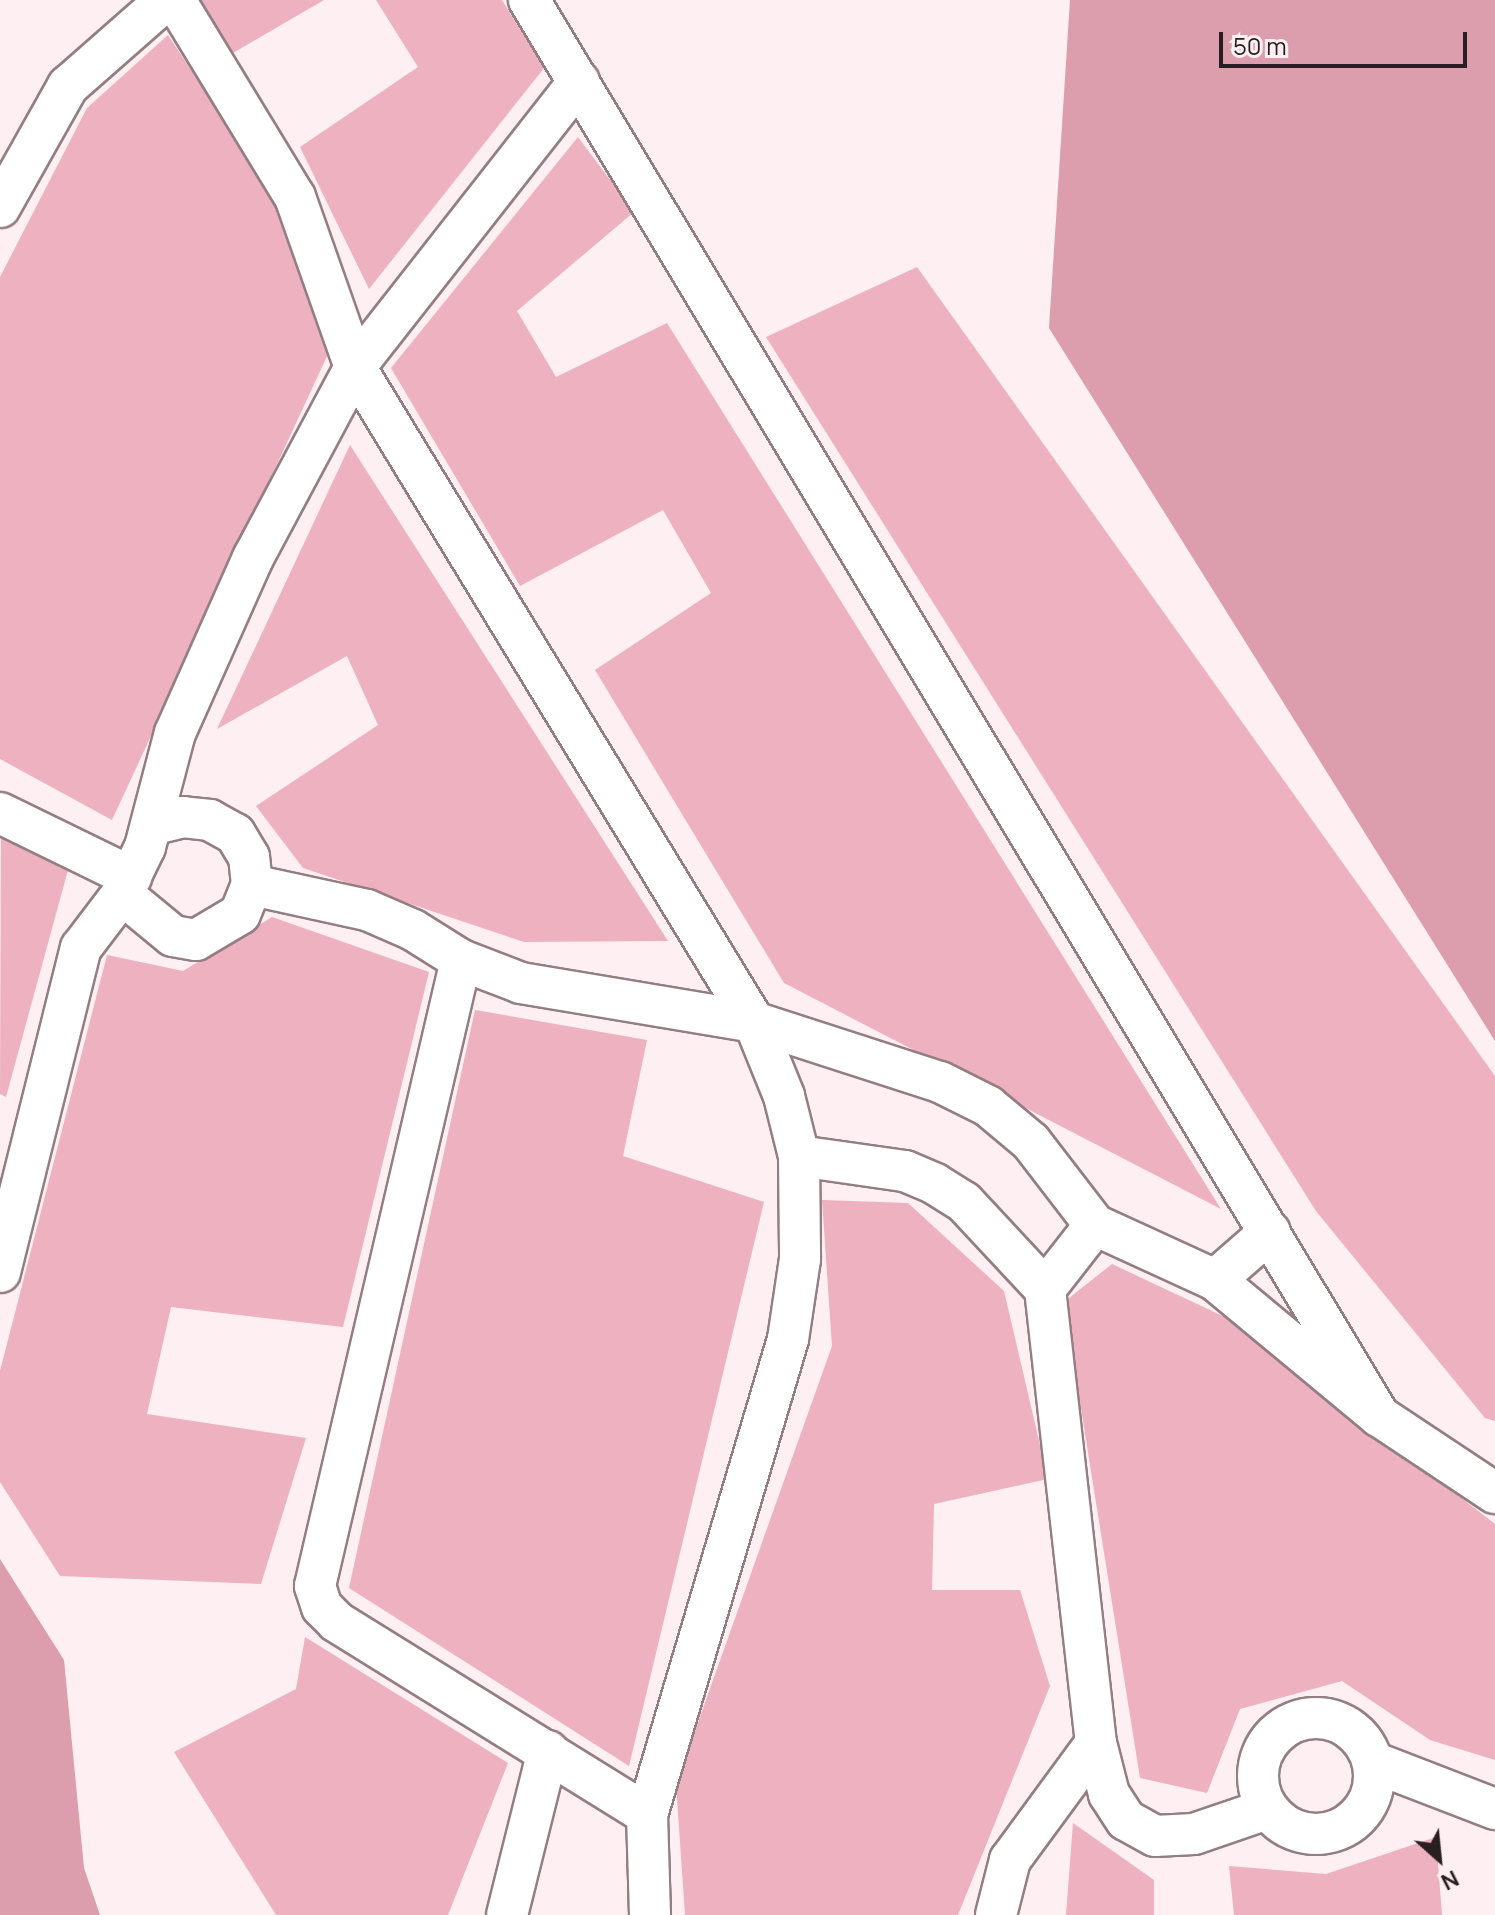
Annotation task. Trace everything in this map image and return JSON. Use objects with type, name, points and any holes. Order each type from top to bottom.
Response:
[{"type":"street","points":[[0,207],[68,86],[166,0]]},
{"type":"street","points":[[175,0],[295,197],[355,367],[754,1022],[784,1096],[799,1156],[800,1259],[788,1339],[647,1814],[650,1915]]},
{"type":"street","points":[[529,0],[1379,1416]]},
{"type":"street","points":[[0,1272],[15,1136],[81,948],[126,885],[154,824],[175,733],[253,558],[355,367],[579,81]]},
{"type":"street","points":[[0,813],[126,885],[173,936],[196,940],[240,914],[252,885],[249,857],[235,834],[210,820],[183,817],[154,824]]},
{"type":"street","points":[[252,885],[367,910],[413,930],[461,960],[521,983],[572,995],[656,1002],[754,1022],[940,1082],[988,1106],[1031,1142],[1095,1225],[1215,1280],[1379,1416],[1495,1493]]},
{"type":"street","points":[[461,960],[315,1586],[322,1607],[337,1622],[647,1814]]},
{"type":"street","points":[[799,1156],[905,1171],[935,1184],[964,1202],[1045,1289],[1096,1743],[1109,1794],[1126,1820],[1155,1836],[1194,1834],[1267,1809]]},
{"type":"street","points":[[1045,1289],[1095,1225]]},
{"type":"street","points":[[1215,1280],[1270,1232]]},
{"type":"street","points":[[1306,1718],[1335,1720],[1360,1736],[1373,1762],[1373,1789],[1361,1813],[1340,1830],[1313,1835],[1287,1828],[1267,1809],[1257,1782],[1261,1753],[1279,1730],[1306,1718]]},
{"type":"street","points":[[996,1915],[1010,1860],[1096,1743]]},
{"type":"street","points":[[507,1915],[548,1751]]},
{"type":"street","points":[[1373,1762],[1495,1809]]},
{"type":"shaded area","points":[[200,0],[324,0],[233,53]]},
{"type":"shaded area","points":[[376,0],[502,0],[544,68],[369,289],[300,147],[418,67]]},
{"type":"shaded area","points":[[1070,0],[1495,0],[1495,1041],[1049,328]]},
{"type":"shaded area","points":[[168,35],[270,189],[329,352],[112,820],[0,759],[0,277],[87,108]]},
{"type":"shaded area","points":[[578,137],[634,212],[517,311],[556,377],[667,323],[1221,1209],[784,983],[595,670],[711,593],[663,510],[520,586],[391,368]]},
{"type":"shaded area","points":[[917,267],[1495,1076],[1495,1421],[1485,1418],[1316,1211],[766,337]]},
{"type":"shaded area","points":[[350,445],[668,941],[524,942],[303,868],[256,806],[378,725],[347,656],[217,729]]},
{"type":"shaded area","points":[[1,832],[68,870],[6,1097],[0,1094]]},
{"type":"shaded area","points":[[272,917],[429,972],[343,1327],[171,1307],[147,1414],[306,1438],[261,1584],[60,1576],[0,1482],[0,1371],[107,955],[183,971]]},
{"type":"shaded area","points":[[475,1010],[647,1040],[623,1156],[764,1202],[629,1766],[349,1588]]},
{"type":"shaded area","points":[[822,1200],[908,1203],[1004,1291],[1048,1479],[934,1504],[932,1590],[1020,1590],[1050,1686],[958,1915],[685,1915],[676,1784],[832,1346]]},
{"type":"shaded area","points":[[1112,1264],[1229,1319],[1495,1524],[1495,1760],[1430,1740],[1342,1681],[1240,1709],[1207,1793],[1140,1778],[1064,1302]]},
{"type":"shaded area","points":[[0,1559],[64,1660],[84,1868],[100,1915],[0,1915]]},
{"type":"shaded area","points":[[305,1637],[508,1763],[448,1915],[276,1915],[174,1752],[296,1689]]},
{"type":"shaded area","points":[[1073,1823],[1154,1880],[1154,1915],[1066,1915]]},
{"type":"shaded area","points":[[1436,1837],[1442,1915],[1234,1915],[1229,1866],[1326,1874]]}]
